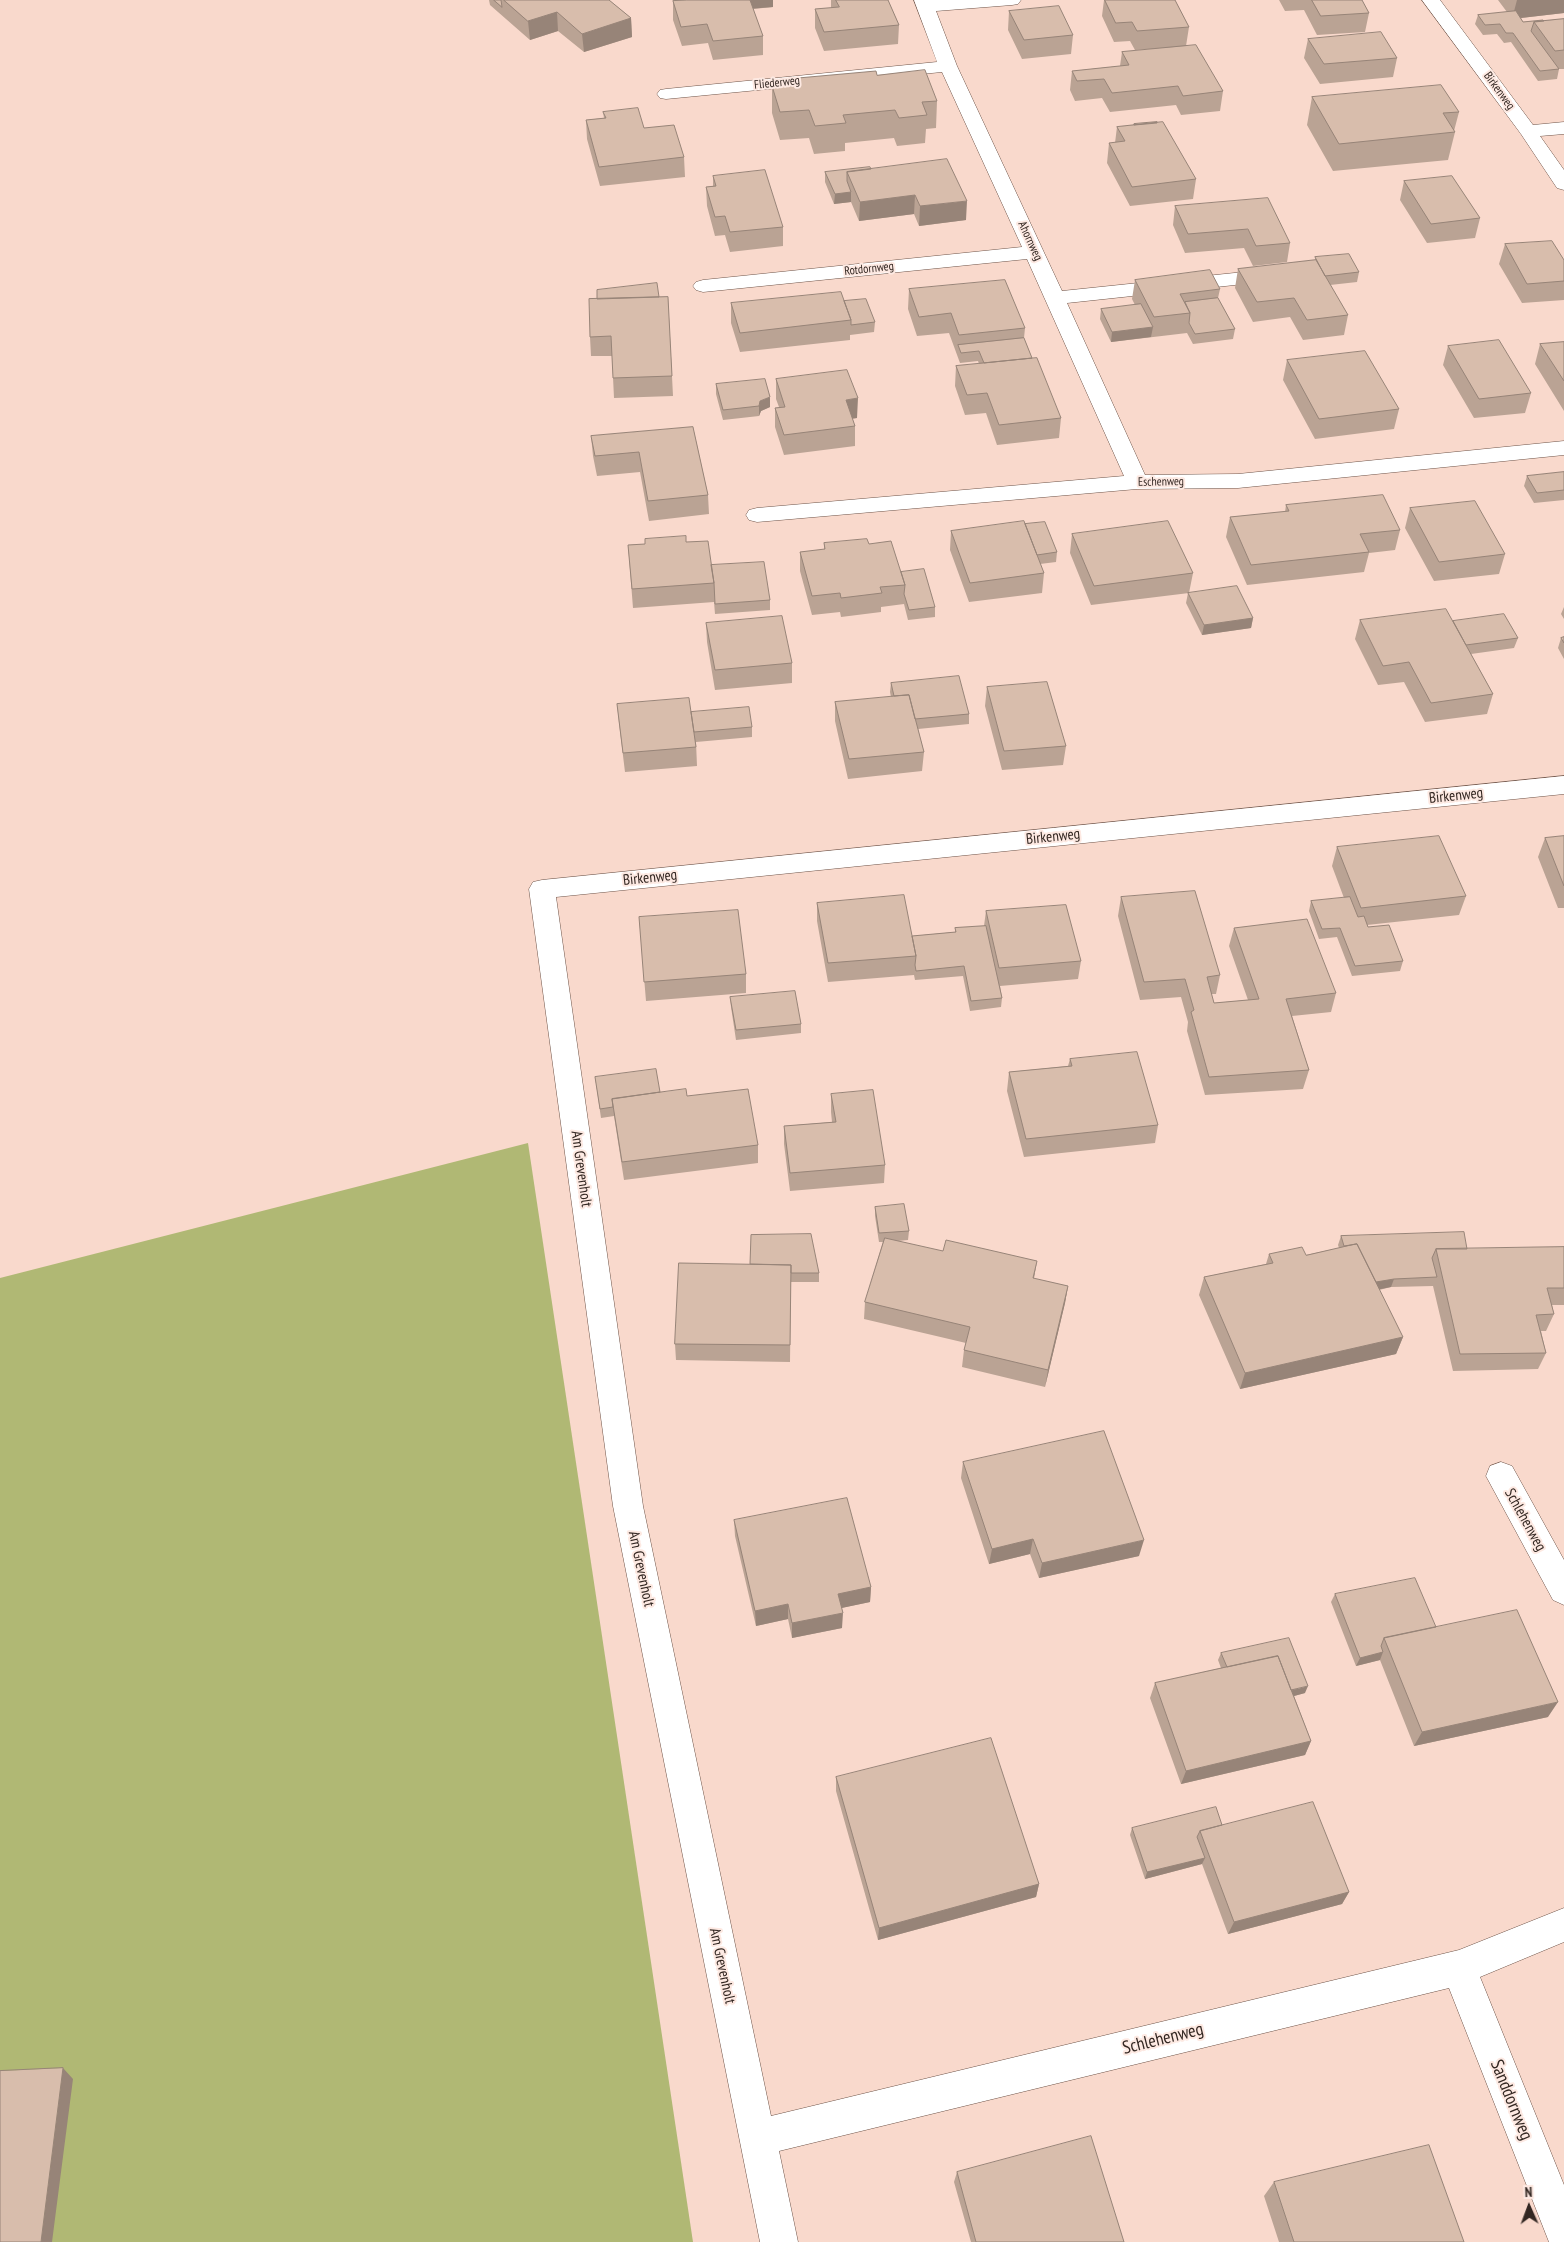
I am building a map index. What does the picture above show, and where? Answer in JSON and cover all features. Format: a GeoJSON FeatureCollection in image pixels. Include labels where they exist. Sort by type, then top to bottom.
{"type":"FeatureCollection","features":[{"type":"Feature","properties":{"kind":"street"},"geometry":{"type":"LineString","coordinates":[[925,4],[1012,0]]}},
{"type":"Feature","properties":{"kind":"street","name":"Birkenweg"},"geometry":{"type":"LineString","coordinates":[[1431,0],[1564,184]]}},
{"type":"Feature","properties":{"kind":"street","name":"Ahornweg"},"geometry":{"type":"LineString","coordinates":[[925,4],[948,66],[1137,482]]}},
{"type":"Feature","properties":{"kind":"street","name":"Fliederweg"},"geometry":{"type":"LineString","coordinates":[[666,94],[948,66]]}},
{"type":"Feature","properties":{"kind":"street"},"geometry":{"type":"LineString","coordinates":[[1528,132],[1564,128]]}},
{"type":"Feature","properties":{"kind":"street","name":"Rotdornweg"},"geometry":{"type":"LineString","coordinates":[[703,286],[1034,252]]}},
{"type":"Feature","properties":{"kind":"street"},"geometry":{"type":"LineString","coordinates":[[1055,298],[1244,278]]}},
{"type":"Feature","properties":{"kind":"street","name":"Eschenweg"},"geometry":{"type":"LineString","coordinates":[[757,515],[1137,482],[1238,481],[1564,448]]}},
{"type":"Feature","properties":{"kind":"street","name":"Birkenweg"},"geometry":{"type":"LineString","coordinates":[[542,889],[1564,785]]}},
{"type":"Feature","properties":{"kind":"street","name":"Am Grevenholt"},"geometry":{"type":"LineString","coordinates":[[542,889],[628,1506],[779,2242]]}},
{"type":"Feature","properties":{"kind":"street","name":"Schlehenweg"},"geometry":{"type":"LineString","coordinates":[[1501,1476],[1564,1590]]}},
{"type":"Feature","properties":{"kind":"street","name":"Schlehenweg"},"geometry":{"type":"LineString","coordinates":[[757,2138],[1459,1968],[1564,1925]]}},
{"type":"Feature","properties":{"kind":"street","name":"Sanddornweg"},"geometry":{"type":"LineString","coordinates":[[1459,1968],[1564,2232]]}},
{"type":"Feature","properties":{"kind":"green space"},"geometry":{"type":"Polygon","coordinates":[[[528,1143],[693,2242],[0,2242],[0,1278],[528,1143]]]}},
{"type":"Feature","properties":{"kind":"building"},"geometry":{"type":"Polygon","coordinates":[[[494,0],[501,0],[502,7],[494,0]]]}},
{"type":"Feature","properties":{"kind":"building"},"geometry":{"type":"Polygon","coordinates":[[[504,0],[609,0],[631,18],[582,34],[557,12],[528,21],[504,0]]]}},
{"type":"Feature","properties":{"kind":"building"},"geometry":{"type":"Polygon","coordinates":[[[750,0],[763,36],[713,41],[707,24],[681,27],[673,1],[750,0]]]}},
{"type":"Feature","properties":{"kind":"building"},"geometry":{"type":"Polygon","coordinates":[[[836,0],[888,0],[899,25],[824,32],[815,9],[839,7],[836,0]]]}},
{"type":"Feature","properties":{"kind":"building"},"geometry":{"type":"Polygon","coordinates":[[[1105,0],[1175,0],[1189,27],[1137,31],[1132,22],[1116,23],[1105,0]]]}},
{"type":"Feature","properties":{"kind":"building"},"geometry":{"type":"Polygon","coordinates":[[[1312,0],[1362,0],[1369,13],[1321,16],[1312,0]]]}},
{"type":"Feature","properties":{"kind":"building"},"geometry":{"type":"Polygon","coordinates":[[[1059,6],[1073,35],[1024,40],[1009,11],[1059,6]]]}},
{"type":"Feature","properties":{"kind":"building"},"geometry":{"type":"Polygon","coordinates":[[[1516,11],[1523,22],[1544,21],[1534,22],[1531,31],[1559,69],[1540,71],[1513,33],[1506,33],[1500,24],[1485,25],[1478,15],[1516,11]]]}},
{"type":"Feature","properties":{"kind":"building"},"geometry":{"type":"Polygon","coordinates":[[[1564,19],[1564,50],[1555,51],[1534,22],[1564,19]]]}},
{"type":"Feature","properties":{"kind":"building"},"geometry":{"type":"Polygon","coordinates":[[[1381,32],[1397,58],[1324,64],[1308,39],[1381,32]]]}},
{"type":"Feature","properties":{"kind":"building"},"geometry":{"type":"Polygon","coordinates":[[[1196,45],[1223,91],[1183,96],[1178,86],[1112,93],[1104,79],[1077,81],[1072,71],[1129,65],[1122,52],[1196,45]]]}},
{"type":"Feature","properties":{"kind":"building"},"geometry":{"type":"Polygon","coordinates":[[[925,70],[937,101],[922,102],[927,115],[899,118],[895,110],[843,115],[846,123],[815,126],[809,110],[780,112],[772,86],[800,83],[798,78],[876,71],[877,75],[925,70]]]}},
{"type":"Feature","properties":{"kind":"building"},"geometry":{"type":"Polygon","coordinates":[[[1441,85],[1459,112],[1443,113],[1455,132],[1339,144],[1312,97],[1441,85]]]}},
{"type":"Feature","properties":{"kind":"building"},"geometry":{"type":"Polygon","coordinates":[[[638,108],[644,128],[674,125],[684,157],[599,167],[586,120],[606,118],[603,112],[638,108]]]}},
{"type":"Feature","properties":{"kind":"building"},"geometry":{"type":"Polygon","coordinates":[[[1163,122],[1196,179],[1132,187],[1109,143],[1125,141],[1117,127],[1163,122]]]}},
{"type":"Feature","properties":{"kind":"building"},"geometry":{"type":"Polygon","coordinates":[[[1157,123],[1134,125],[1134,124],[1157,123]]]}},
{"type":"Feature","properties":{"kind":"building"},"geometry":{"type":"Polygon","coordinates":[[[947,159],[967,201],[920,206],[915,195],[860,202],[847,172],[947,159]]]}},
{"type":"Feature","properties":{"kind":"building"},"geometry":{"type":"Polygon","coordinates":[[[870,167],[871,169],[847,172],[847,181],[851,192],[835,194],[825,172],[870,167]]]}},
{"type":"Feature","properties":{"kind":"building"},"geometry":{"type":"Polygon","coordinates":[[[765,170],[783,227],[730,232],[725,216],[715,217],[706,187],[716,186],[713,176],[765,170]]]}},
{"type":"Feature","properties":{"kind":"building"},"geometry":{"type":"Polygon","coordinates":[[[1452,176],[1480,218],[1431,224],[1404,181],[1452,176]]]}},
{"type":"Feature","properties":{"kind":"building"},"geometry":{"type":"Polygon","coordinates":[[[1268,198],[1290,243],[1256,246],[1248,229],[1188,234],[1175,206],[1268,198]]]}},
{"type":"Feature","properties":{"kind":"building"},"geometry":{"type":"Polygon","coordinates":[[[1552,241],[1564,260],[1564,281],[1527,284],[1505,244],[1552,241]]]}},
{"type":"Feature","properties":{"kind":"building"},"geometry":{"type":"Polygon","coordinates":[[[1349,254],[1359,272],[1325,276],[1315,257],[1349,254]]]}},
{"type":"Feature","properties":{"kind":"building"},"geometry":{"type":"Polygon","coordinates":[[[1316,260],[1348,315],[1307,320],[1294,298],[1257,302],[1238,269],[1316,260]]]}},
{"type":"Feature","properties":{"kind":"building"},"geometry":{"type":"Polygon","coordinates":[[[1210,270],[1220,289],[1180,294],[1190,313],[1154,317],[1135,280],[1210,270]]]}},
{"type":"Feature","properties":{"kind":"building"},"geometry":{"type":"Polygon","coordinates":[[[1005,280],[1025,328],[959,335],[951,313],[919,317],[909,289],[1005,280]]]}},
{"type":"Feature","properties":{"kind":"building"},"geometry":{"type":"Polygon","coordinates":[[[657,283],[659,297],[597,299],[597,290],[657,283]]]}},
{"type":"Feature","properties":{"kind":"building"},"geometry":{"type":"Polygon","coordinates":[[[841,292],[851,320],[740,333],[731,303],[841,292]]]}},
{"type":"Feature","properties":{"kind":"building"},"geometry":{"type":"Polygon","coordinates":[[[668,297],[672,376],[613,378],[611,336],[590,337],[589,299],[668,297]]]}},
{"type":"Feature","properties":{"kind":"building"},"geometry":{"type":"Polygon","coordinates":[[[1218,298],[1235,329],[1195,334],[1189,323],[1190,313],[1185,302],[1218,298]]]}},
{"type":"Feature","properties":{"kind":"building"},"geometry":{"type":"Polygon","coordinates":[[[866,299],[875,322],[851,325],[844,301],[866,299]]]}},
{"type":"Feature","properties":{"kind":"building"},"geometry":{"type":"Polygon","coordinates":[[[1141,304],[1153,327],[1112,332],[1101,309],[1141,304]]]}},
{"type":"Feature","properties":{"kind":"building"},"geometry":{"type":"Polygon","coordinates":[[[1024,338],[1032,358],[984,363],[979,351],[961,353],[958,345],[1024,338]]]}},
{"type":"Feature","properties":{"kind":"building"},"geometry":{"type":"Polygon","coordinates":[[[1499,340],[1531,393],[1479,399],[1448,346],[1499,340]]]}},
{"type":"Feature","properties":{"kind":"building"},"geometry":{"type":"Polygon","coordinates":[[[1564,342],[1564,381],[1540,344],[1564,342]]]}},
{"type":"Feature","properties":{"kind":"building"},"geometry":{"type":"Polygon","coordinates":[[[1365,351],[1399,409],[1319,419],[1287,360],[1365,351]]]}},
{"type":"Feature","properties":{"kind":"building"},"geometry":{"type":"Polygon","coordinates":[[[1037,358],[1061,418],[999,425],[987,393],[967,395],[956,366],[1037,358]]]}},
{"type":"Feature","properties":{"kind":"building"},"geometry":{"type":"Polygon","coordinates":[[[847,370],[858,398],[846,400],[855,426],[784,435],[775,408],[785,407],[776,379],[847,370]]]}},
{"type":"Feature","properties":{"kind":"building"},"geometry":{"type":"Polygon","coordinates":[[[765,379],[770,397],[760,401],[759,406],[723,410],[716,384],[765,379]]]}},
{"type":"Feature","properties":{"kind":"building"},"geometry":{"type":"Polygon","coordinates":[[[693,427],[708,495],[648,501],[639,452],[595,456],[591,436],[693,427]]]}},
{"type":"Feature","properties":{"kind":"building"},"geometry":{"type":"Polygon","coordinates":[[[1564,472],[1564,490],[1537,493],[1527,476],[1564,472]]]}},
{"type":"Feature","properties":{"kind":"building"},"geometry":{"type":"Polygon","coordinates":[[[1383,495],[1400,530],[1360,534],[1369,552],[1251,565],[1230,517],[1289,511],[1286,505],[1383,495]]]}},
{"type":"Feature","properties":{"kind":"building"},"geometry":{"type":"Polygon","coordinates":[[[1475,501],[1505,554],[1439,562],[1410,508],[1475,501]]]}},
{"type":"Feature","properties":{"kind":"building"},"geometry":{"type":"Polygon","coordinates":[[[1024,521],[1044,573],[970,583],[951,531],[1024,521]]]}},
{"type":"Feature","properties":{"kind":"building"},"geometry":{"type":"Polygon","coordinates":[[[1168,521],[1193,573],[1094,586],[1072,534],[1168,521]]]}},
{"type":"Feature","properties":{"kind":"building"},"geometry":{"type":"Polygon","coordinates":[[[1045,522],[1057,552],[1037,555],[1025,524],[1045,522]]]}},
{"type":"Feature","properties":{"kind":"building"},"geometry":{"type":"Polygon","coordinates":[[[686,536],[686,542],[708,541],[714,583],[632,589],[628,545],[645,544],[645,539],[686,536]]]}},
{"type":"Feature","properties":{"kind":"building"},"geometry":{"type":"Polygon","coordinates":[[[867,539],[869,544],[891,541],[905,585],[880,587],[882,593],[841,598],[840,593],[812,596],[800,552],[825,549],[824,543],[867,539]]]}},
{"type":"Feature","properties":{"kind":"building"},"geometry":{"type":"Polygon","coordinates":[[[764,562],[770,600],[715,604],[711,565],[764,562]]]}},
{"type":"Feature","properties":{"kind":"building"},"geometry":{"type":"Polygon","coordinates":[[[924,569],[935,607],[909,610],[904,594],[905,585],[901,572],[924,569]]]}},
{"type":"Feature","properties":{"kind":"building"},"geometry":{"type":"Polygon","coordinates":[[[1237,586],[1253,618],[1204,625],[1188,593],[1237,586]]]}},
{"type":"Feature","properties":{"kind":"building"},"geometry":{"type":"Polygon","coordinates":[[[1446,609],[1493,694],[1431,703],[1409,662],[1383,666],[1360,620],[1446,609]]]}},
{"type":"Feature","properties":{"kind":"building"},"geometry":{"type":"Polygon","coordinates":[[[1504,614],[1518,638],[1466,645],[1453,621],[1504,614]]]}},
{"type":"Feature","properties":{"kind":"building"},"geometry":{"type":"Polygon","coordinates":[[[782,616],[792,663],[715,670],[706,623],[782,616]]]}},
{"type":"Feature","properties":{"kind":"building"},"geometry":{"type":"Polygon","coordinates":[[[959,676],[969,714],[915,719],[909,695],[894,696],[891,683],[959,676]]]}},
{"type":"Feature","properties":{"kind":"building"},"geometry":{"type":"Polygon","coordinates":[[[1047,682],[1066,746],[1004,751],[987,687],[1047,682]]]}},
{"type":"Feature","properties":{"kind":"building"},"geometry":{"type":"Polygon","coordinates":[[[909,695],[924,752],[849,759],[835,702],[909,695]]]}},
{"type":"Feature","properties":{"kind":"building"},"geometry":{"type":"Polygon","coordinates":[[[689,698],[696,747],[623,753],[617,704],[689,698]]]}},
{"type":"Feature","properties":{"kind":"building"},"geometry":{"type":"Polygon","coordinates":[[[749,707],[752,727],[694,732],[691,712],[749,707]]]}},
{"type":"Feature","properties":{"kind":"building"},"geometry":{"type":"Polygon","coordinates":[[[1439,836],[1466,896],[1361,908],[1337,847],[1439,836]]]}},
{"type":"Feature","properties":{"kind":"building"},"geometry":{"type":"Polygon","coordinates":[[[1564,836],[1564,886],[1545,838],[1564,836]]]}},
{"type":"Feature","properties":{"kind":"building"},"geometry":{"type":"Polygon","coordinates":[[[1195,891],[1220,975],[1207,977],[1214,1003],[1259,999],[1234,928],[1307,919],[1336,993],[1286,999],[1309,1070],[1209,1077],[1191,1012],[1194,1010],[1185,979],[1144,982],[1121,897],[1195,891]]]}},
{"type":"Feature","properties":{"kind":"building"},"geometry":{"type":"Polygon","coordinates":[[[904,895],[916,956],[828,963],[817,903],[904,895]]]}},
{"type":"Feature","properties":{"kind":"building"},"geometry":{"type":"Polygon","coordinates":[[[1350,897],[1358,917],[1364,916],[1368,927],[1389,925],[1403,961],[1355,966],[1340,928],[1322,929],[1311,901],[1350,897]]]}},
{"type":"Feature","properties":{"kind":"building"},"geometry":{"type":"Polygon","coordinates":[[[1066,905],[1081,961],[999,968],[986,911],[1066,905]]]}},
{"type":"Feature","properties":{"kind":"building"},"geometry":{"type":"Polygon","coordinates":[[[738,910],[746,974],[644,982],[639,917],[738,910]]]}},
{"type":"Feature","properties":{"kind":"building"},"geometry":{"type":"Polygon","coordinates":[[[986,926],[1002,998],[971,1001],[964,966],[916,971],[916,956],[912,936],[956,932],[955,928],[986,926]]]}},
{"type":"Feature","properties":{"kind":"building"},"geometry":{"type":"Polygon","coordinates":[[[795,991],[801,1024],[736,1030],[730,997],[795,991]]]}},
{"type":"Feature","properties":{"kind":"building"},"geometry":{"type":"Polygon","coordinates":[[[1137,1052],[1158,1125],[1026,1139],[1009,1072],[1072,1066],[1070,1059],[1137,1052]]]}},
{"type":"Feature","properties":{"kind":"building"},"geometry":{"type":"Polygon","coordinates":[[[656,1069],[660,1092],[612,1099],[613,1107],[600,1109],[595,1077],[656,1069]]]}},
{"type":"Feature","properties":{"kind":"building"},"geometry":{"type":"Polygon","coordinates":[[[686,1089],[687,1096],[748,1089],[758,1145],[622,1162],[612,1099],[686,1089]]]}},
{"type":"Feature","properties":{"kind":"building"},"geometry":{"type":"Polygon","coordinates":[[[873,1090],[885,1165],[790,1173],[784,1126],[836,1122],[831,1094],[873,1090]]]}},
{"type":"Feature","properties":{"kind":"building"},"geometry":{"type":"Polygon","coordinates":[[[904,1204],[909,1231],[879,1233],[875,1207],[904,1204]]]}},
{"type":"Feature","properties":{"kind":"building"},"geometry":{"type":"Polygon","coordinates":[[[1464,1232],[1467,1249],[1436,1249],[1432,1258],[1437,1277],[1394,1279],[1376,1282],[1357,1244],[1344,1246],[1341,1236],[1464,1232]]]}},
{"type":"Feature","properties":{"kind":"building"},"geometry":{"type":"Polygon","coordinates":[[[811,1234],[819,1273],[791,1273],[791,1265],[750,1264],[751,1235],[811,1234]]]}},
{"type":"Feature","properties":{"kind":"building"},"geometry":{"type":"Polygon","coordinates":[[[885,1238],[943,1251],[946,1240],[1037,1261],[1033,1278],[1068,1286],[1048,1370],[964,1350],[970,1327],[865,1302],[885,1238]]]}},
{"type":"Feature","properties":{"kind":"building"},"geometry":{"type":"Polygon","coordinates":[[[1357,1244],[1403,1337],[1245,1373],[1204,1277],[1273,1263],[1269,1254],[1302,1247],[1306,1255],[1357,1244]]]}},
{"type":"Feature","properties":{"kind":"building"},"geometry":{"type":"Polygon","coordinates":[[[1564,1247],[1564,1288],[1547,1288],[1554,1314],[1536,1315],[1546,1353],[1460,1354],[1436,1249],[1564,1247]]]}},
{"type":"Feature","properties":{"kind":"building"},"geometry":{"type":"Polygon","coordinates":[[[679,1263],[791,1265],[790,1345],[675,1344],[679,1263]]]}},
{"type":"Feature","properties":{"kind":"building"},"geometry":{"type":"Polygon","coordinates":[[[1104,1431],[1144,1540],[1042,1563],[1033,1539],[992,1549],[963,1462],[1104,1431]]]}},
{"type":"Feature","properties":{"kind":"building"},"geometry":{"type":"Polygon","coordinates":[[[847,1498],[871,1587],[838,1594],[843,1613],[792,1623],[788,1604],[755,1611],[734,1520],[847,1498]]]}},
{"type":"Feature","properties":{"kind":"building"},"geometry":{"type":"Polygon","coordinates":[[[1415,1578],[1436,1627],[1384,1638],[1381,1646],[1383,1652],[1360,1658],[1335,1594],[1415,1578]]]}},
{"type":"Feature","properties":{"kind":"building"},"geometry":{"type":"Polygon","coordinates":[[[1517,1610],[1558,1702],[1422,1732],[1384,1638],[1517,1610]]]}},
{"type":"Feature","properties":{"kind":"building"},"geometry":{"type":"Polygon","coordinates":[[[1289,1638],[1308,1686],[1291,1690],[1278,1656],[1227,1667],[1221,1653],[1289,1638]]]}},
{"type":"Feature","properties":{"kind":"building"},"geometry":{"type":"Polygon","coordinates":[[[1278,1656],[1311,1741],[1186,1771],[1155,1683],[1278,1656]]]}},
{"type":"Feature","properties":{"kind":"building"},"geometry":{"type":"Polygon","coordinates":[[[991,1738],[1039,1884],[879,1928],[836,1777],[991,1738]]]}},
{"type":"Feature","properties":{"kind":"building"},"geometry":{"type":"Polygon","coordinates":[[[1313,1802],[1349,1892],[1234,1922],[1200,1831],[1313,1802]]]}},
{"type":"Feature","properties":{"kind":"building"},"geometry":{"type":"Polygon","coordinates":[[[1216,1807],[1222,1825],[1200,1831],[1197,1837],[1205,1858],[1147,1872],[1132,1828],[1216,1807]]]}},
{"type":"Feature","properties":{"kind":"building"},"geometry":{"type":"Polygon","coordinates":[[[63,2068],[41,2242],[0,2242],[0,2071],[63,2068]]]}},
{"type":"Feature","properties":{"kind":"building"},"geometry":{"type":"Polygon","coordinates":[[[1091,2136],[1124,2242],[976,2242],[957,2172],[1091,2136]]]}},
{"type":"Feature","properties":{"kind":"building"},"geometry":{"type":"Polygon","coordinates":[[[1429,2145],[1464,2242],[1294,2242],[1274,2182],[1429,2145]]]}}]}
